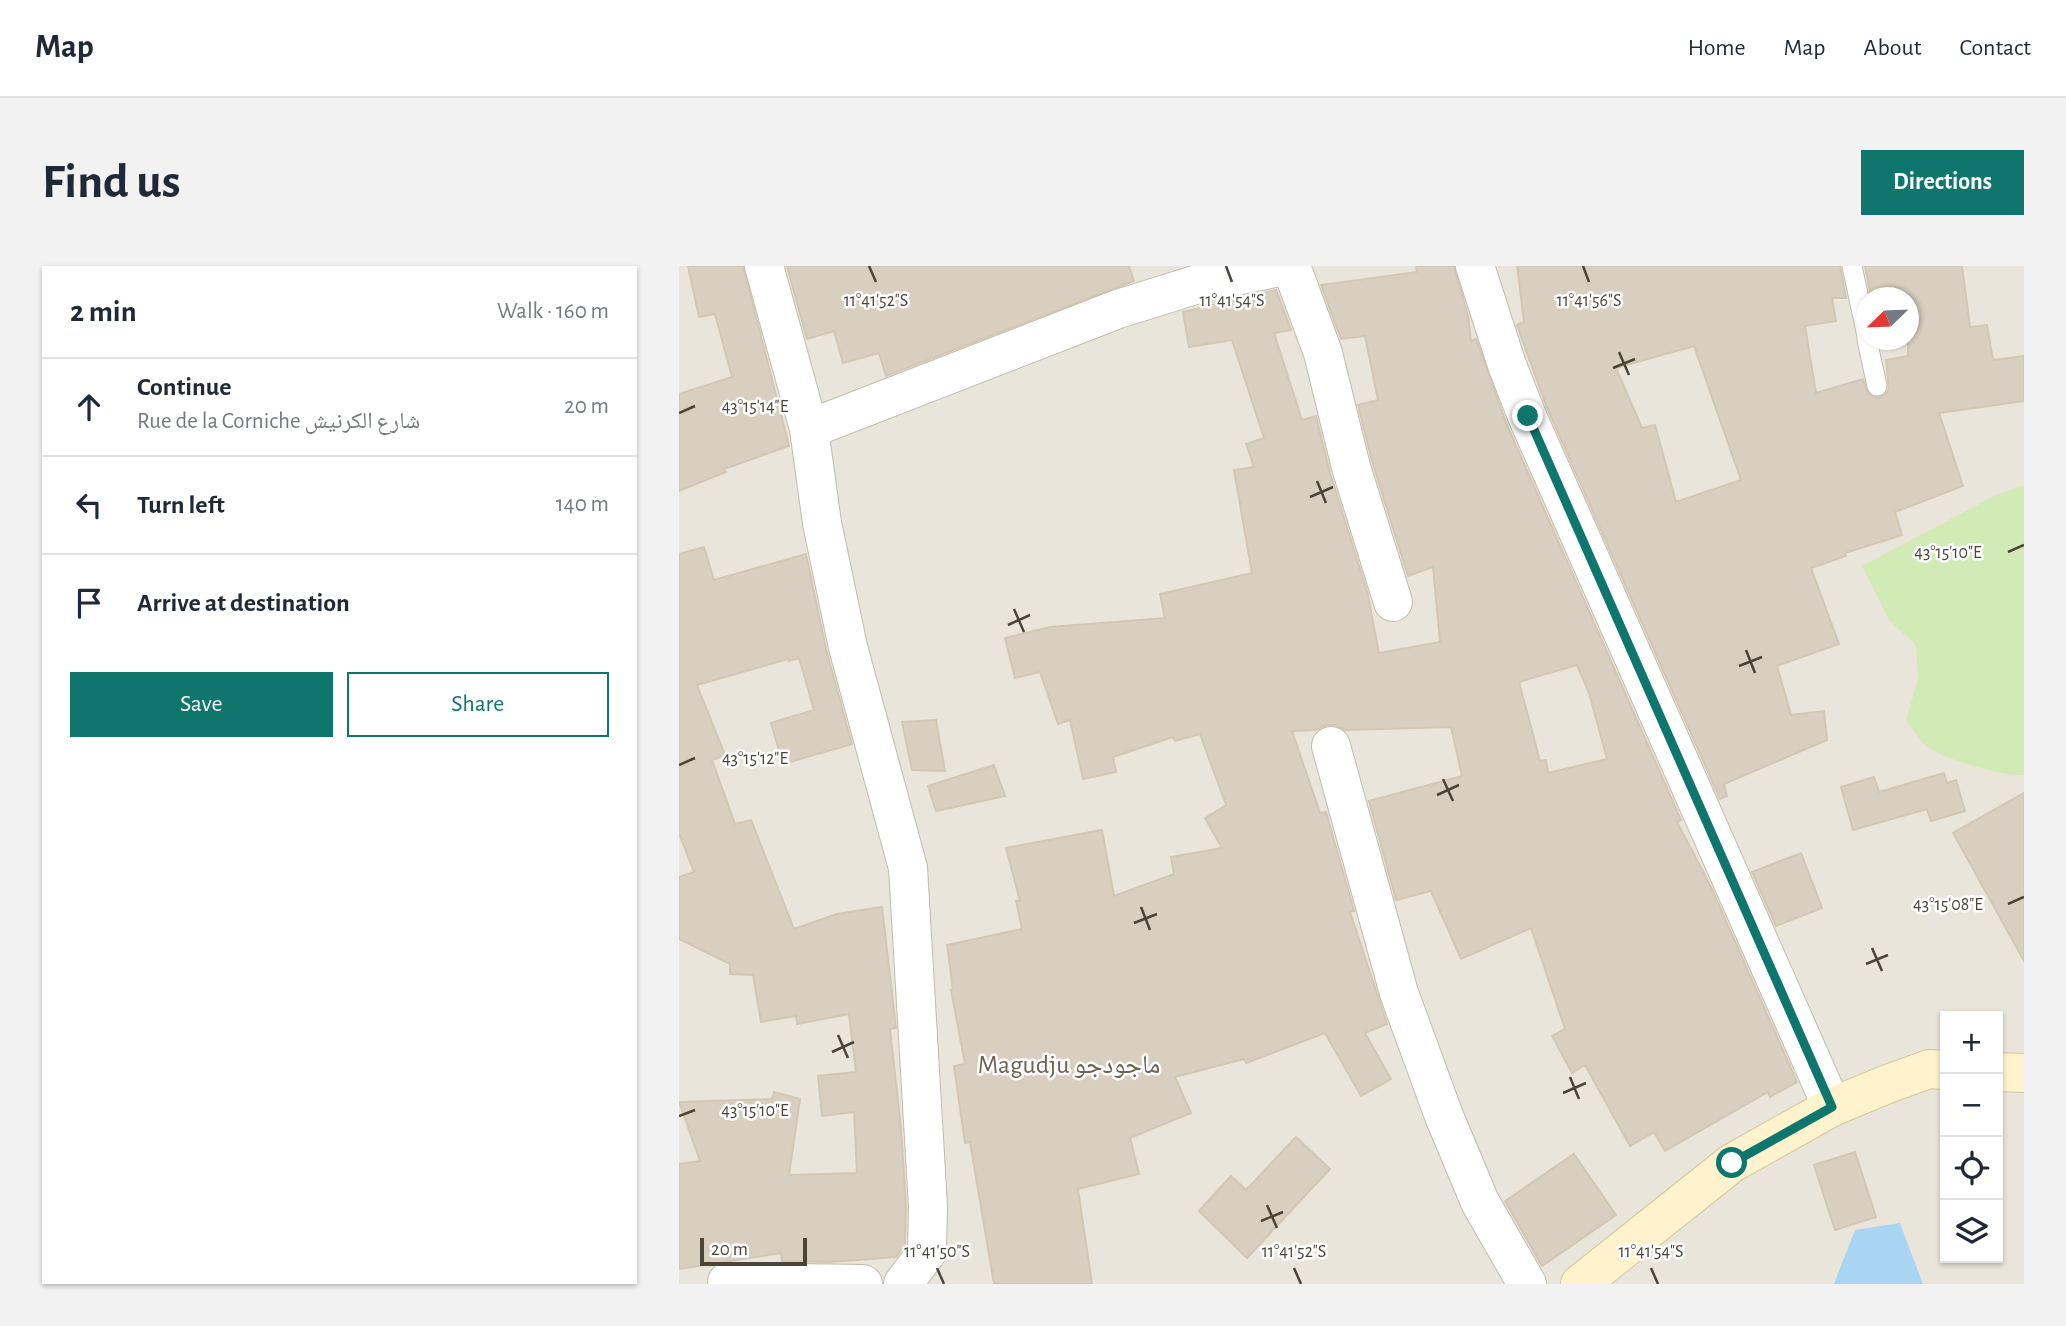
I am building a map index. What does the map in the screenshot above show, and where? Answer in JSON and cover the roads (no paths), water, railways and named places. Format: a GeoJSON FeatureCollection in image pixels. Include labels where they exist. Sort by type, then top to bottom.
{"type":"FeatureCollection","features":[{"type":"Feature","properties":{"kind":"main road"},"geometry":{"type":"LineString","coordinates":[[1580,1284],[1732,1163],[1832,1107],[1929,1069],[1940,1070]]}},
{"type":"Feature","properties":{"kind":"main road"},"geometry":{"type":"LineString","coordinates":[[2003,1072],[2024,1073]]}},
{"type":"Feature","properties":{"kind":"street"},"geometry":{"type":"LineString","coordinates":[[764,266],[809,429],[822,523],[848,647],[908,868],[928,1206],[927,1252],[903,1284]]}},
{"type":"Feature","properties":{"kind":"street"},"geometry":{"type":"LineString","coordinates":[[809,429],[1118,309],[1198,284],[1284,266]]}},
{"type":"Feature","properties":{"kind":"street"},"geometry":{"type":"LineString","coordinates":[[1291,266],[1323,353],[1351,467],[1393,603]]}},
{"type":"Feature","properties":{"kind":"street"},"geometry":{"type":"LineString","coordinates":[[1475,266],[1507,365],[1528,416],[1832,1107]]}},
{"type":"Feature","properties":{"kind":"street"},"geometry":{"type":"LineString","coordinates":[[1331,746],[1403,1006],[1480,1202],[1527,1284]]}},
{"type":"Feature","properties":{"kind":"street"},"geometry":{"type":"LineString","coordinates":[[727,1282],[863,1284]]}},
{"type":"Feature","properties":{"kind":"lane"},"geometry":{"type":"LineString","coordinates":[[1852,266],[1856,287]]}},
{"type":"Feature","properties":{"kind":"lane"},"geometry":{"type":"LineString","coordinates":[[1870,350],[1877,386]]}},
{"type":"Feature","properties":{"kind":"water"},"geometry":{"type":"Polygon","coordinates":[[[1900,1223],[1923,1284],[1834,1284],[1855,1230],[1900,1223]]]}},
{"type":"Feature","properties":{"kind":"district","name":"Magudju ماجودجو"},"geometry":{"type":"Point","coordinates":[1069,1065]}}]}
